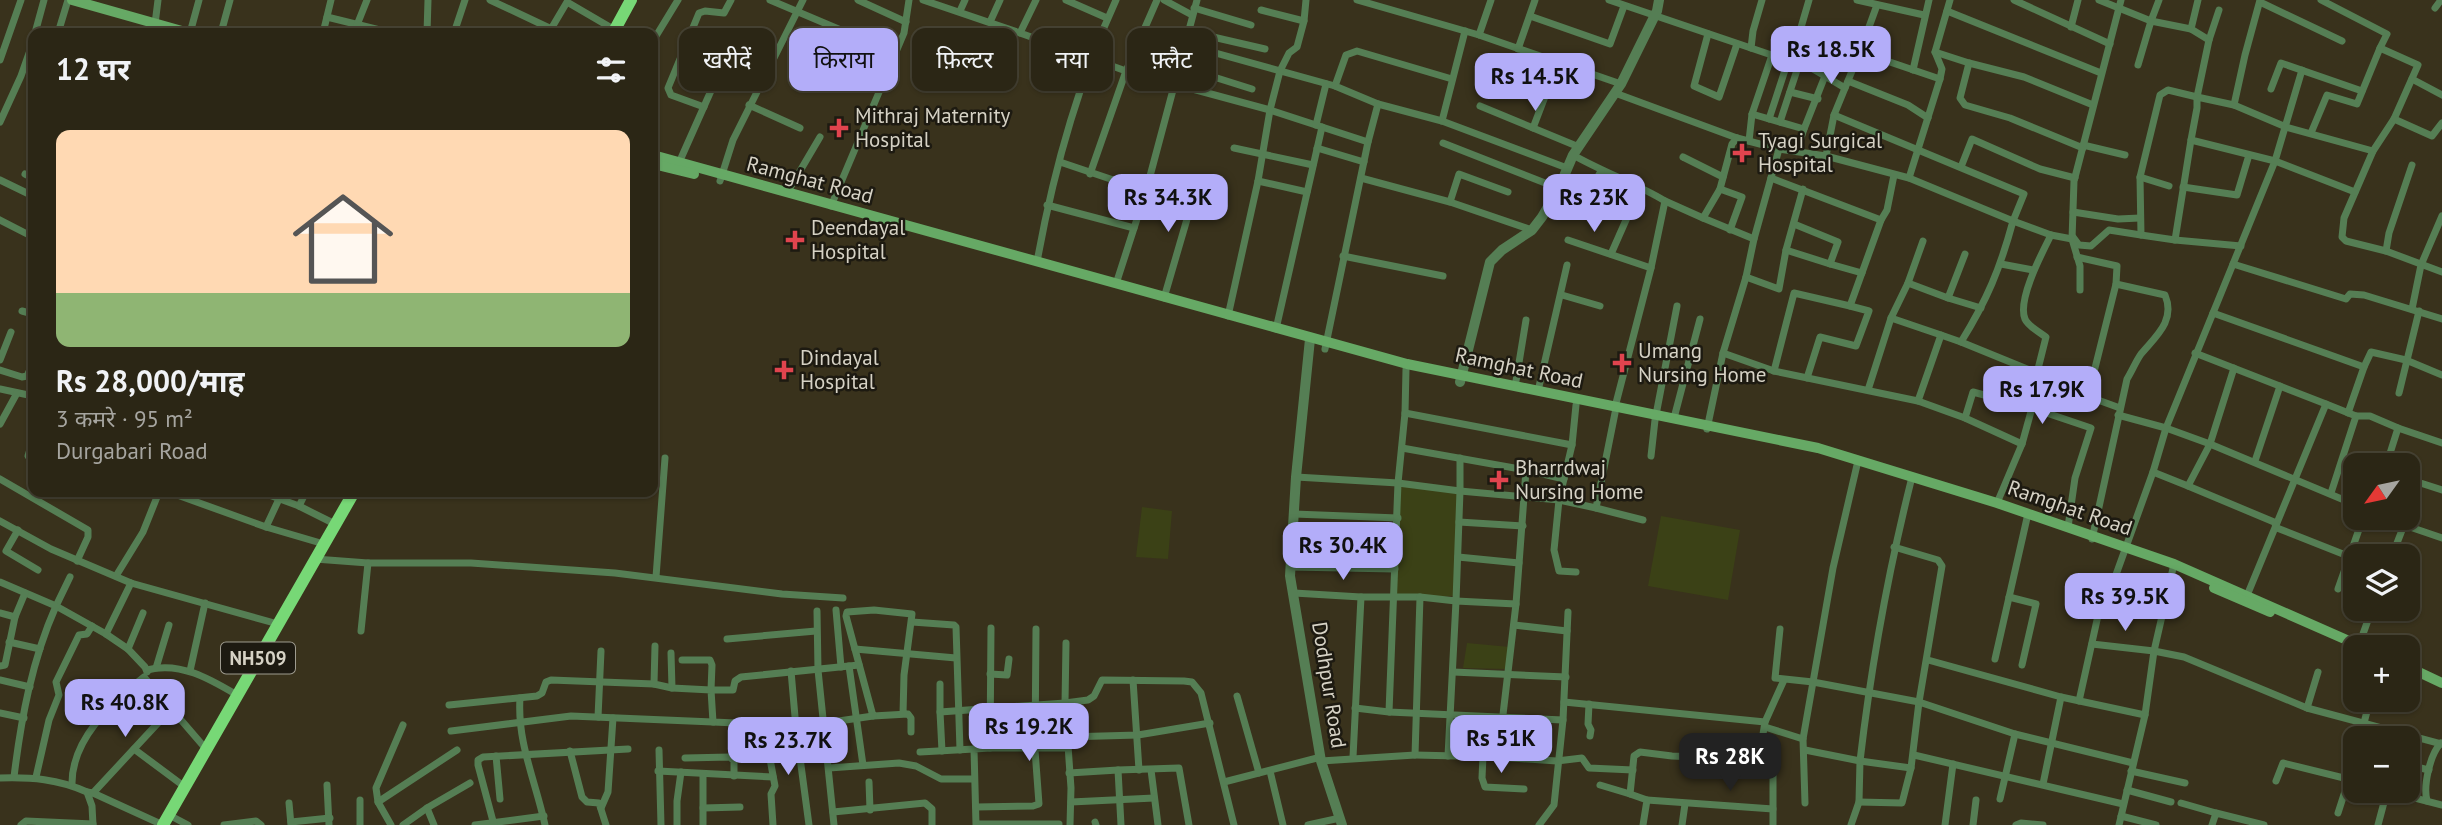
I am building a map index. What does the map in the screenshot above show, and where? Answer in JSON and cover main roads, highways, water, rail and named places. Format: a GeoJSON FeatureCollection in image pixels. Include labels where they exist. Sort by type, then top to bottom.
{"type":"FeatureCollection","features":[{"type":"Feature","properties":{"kind":"highway"},"geometry":{"type":"LineString","coordinates":[[616,28],[631,0]]}},
{"type":"Feature","properties":{"kind":"highway","name":"NH509"},"geometry":{"type":"LineString","coordinates":[[165,822],[351,497]]}},
{"type":"Feature","properties":{"kind":"main road"},"geometry":{"type":"LineString","coordinates":[[70,0],[171,28]]}},
{"type":"Feature","properties":{"kind":"main road","name":"Ramghat Road"},"geometry":{"type":"LineString","coordinates":[[658,157],[678,166],[1310,342],[1576,405],[1615,410]]}},
{"type":"Feature","properties":{"kind":"main road","name":"Ramghat Road"},"geometry":{"type":"LineString","coordinates":[[658,164],[678,166]]}},
{"type":"Feature","properties":{"kind":"main road","name":"Ramghat Road"},"geometry":{"type":"LineString","coordinates":[[721,178],[1037,262],[1276,329],[1310,342]]}},
{"type":"Feature","properties":{"kind":"main road","name":"Ramghat Road"},"geometry":{"type":"LineString","coordinates":[[1326,346],[1406,369],[1538,391],[1615,410],[1818,448],[1997,503],[2092,538]]}},
{"type":"Feature","properties":{"kind":"main road","name":"Ramghat Road"},"geometry":{"type":"LineString","coordinates":[[1656,418],[1674,418],[1816,453],[2092,538],[2174,567],[2343,640]]}},
{"type":"Feature","properties":{"kind":"main road"},"geometry":{"type":"LineString","coordinates":[[2420,673],[2442,683]]}},
{"type":"Feature","properties":{"kind":"main road"},"geometry":{"type":"LineString","coordinates":[[2420,679],[2442,689]]}},
{"type":"Feature","properties":{"kind":"place","name":"Mithraj Maternity Hospital"},"geometry":{"type":"Point","coordinates":[839,128]}},
{"type":"Feature","properties":{"kind":"place","name":"Tyagi Surgical Hospital"},"geometry":{"type":"Point","coordinates":[1742,153]}},
{"type":"Feature","properties":{"kind":"place","name":"Deendayal Hospital"},"geometry":{"type":"Point","coordinates":[795,240]}},
{"type":"Feature","properties":{"kind":"place","name":"Umang Nursing Home"},"geometry":{"type":"Point","coordinates":[1622,363]}},
{"type":"Feature","properties":{"kind":"place","name":"Dindayal Hospital"},"geometry":{"type":"Point","coordinates":[784,370]}},
{"type":"Feature","properties":{"kind":"place","name":"Bharrdwaj Nursing Home"},"geometry":{"type":"Point","coordinates":[1499,480]}}]}
